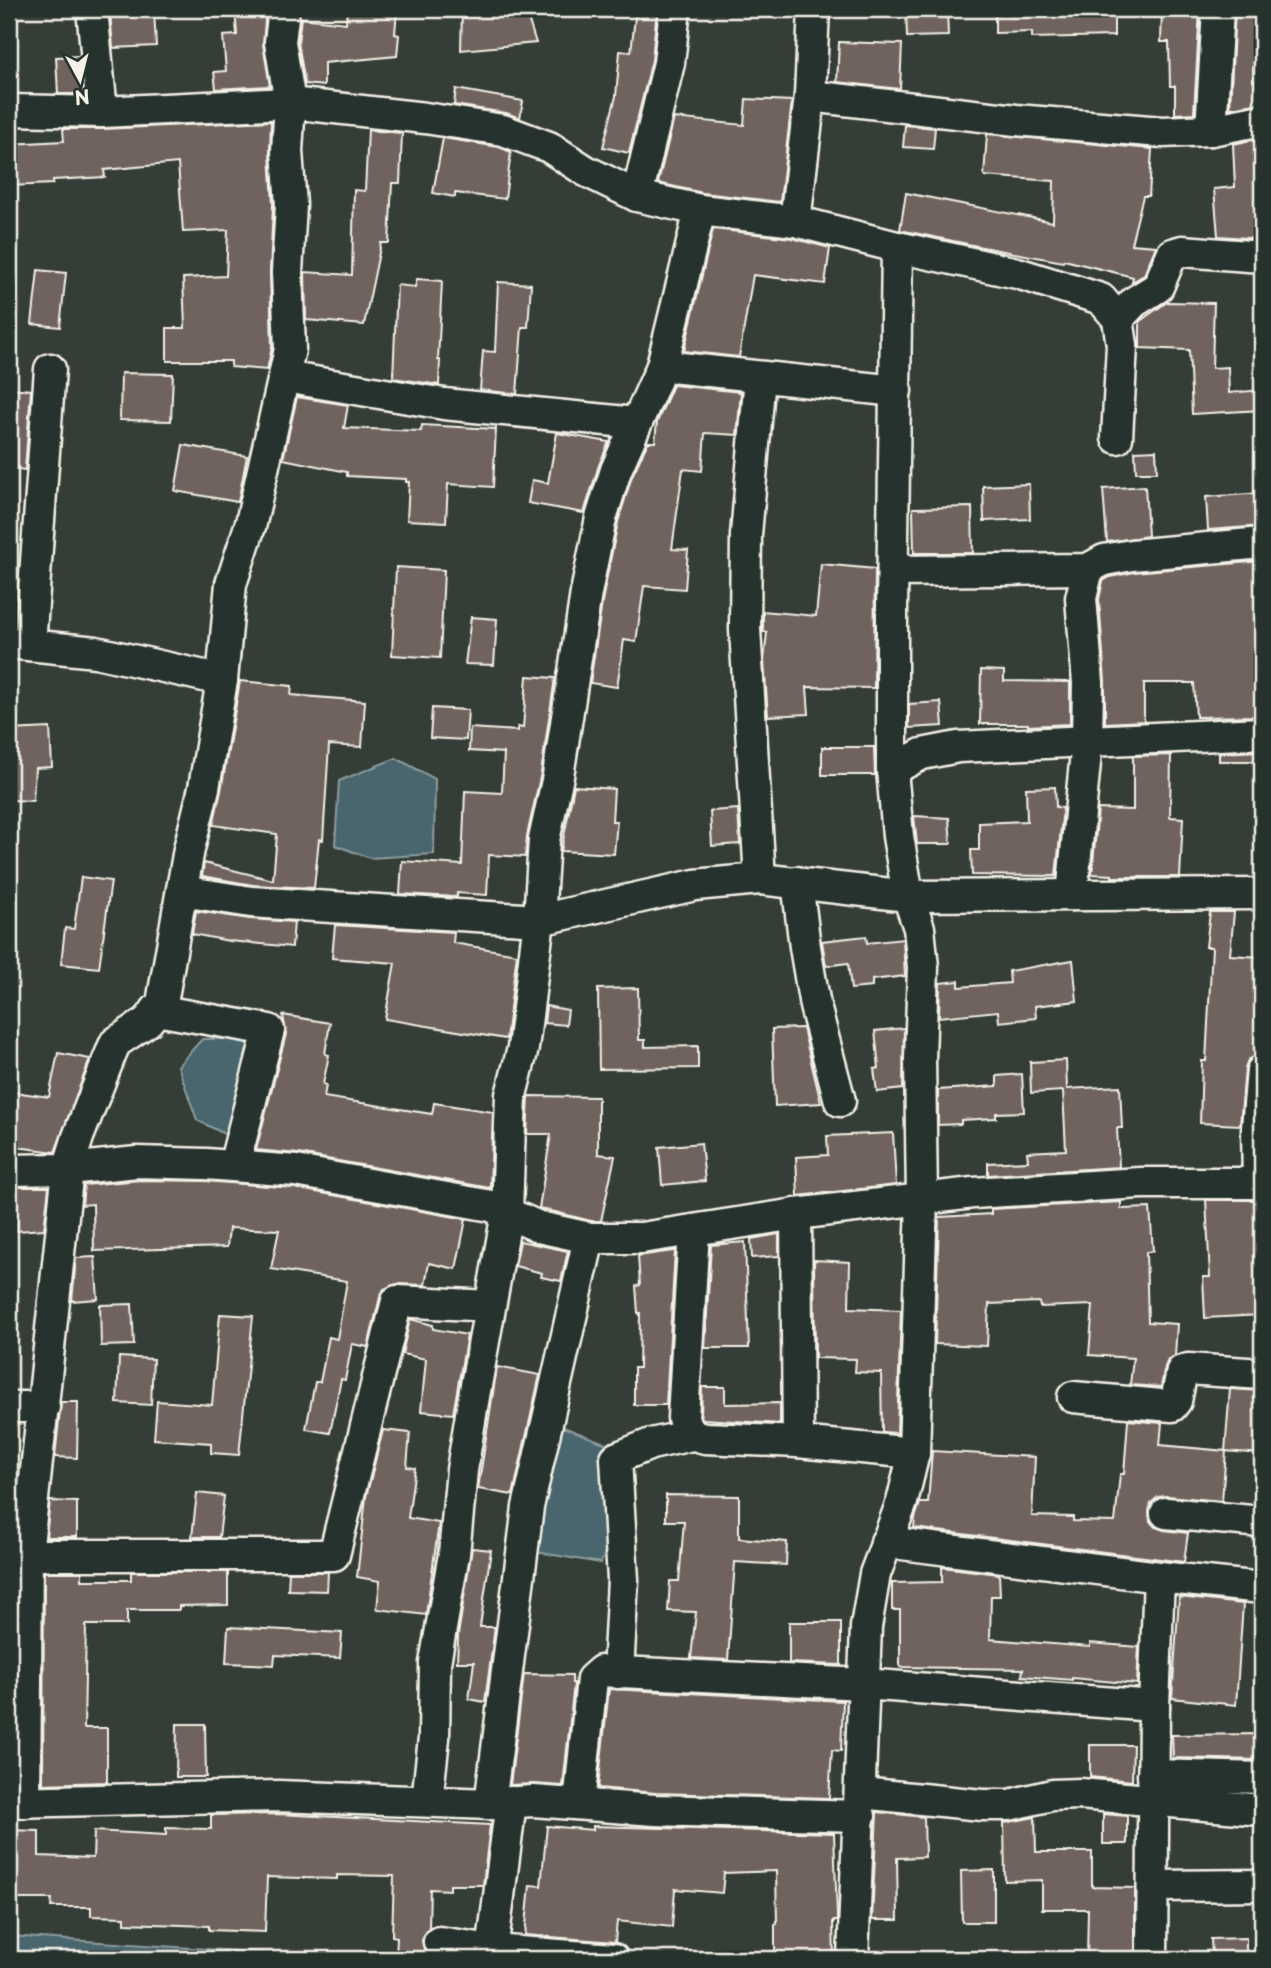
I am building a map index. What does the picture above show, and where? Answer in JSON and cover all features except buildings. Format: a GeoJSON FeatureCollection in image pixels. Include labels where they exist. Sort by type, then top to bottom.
{"type":"FeatureCollection","features":[{"type":"Feature","properties":{"kind":"street"},"geometry":{"type":"LineString","coordinates":[[92,9],[102,112]]}},
{"type":"Feature","properties":{"kind":"street"},"geometry":{"type":"LineString","coordinates":[[284,9],[280,42],[290,103],[286,151],[291,205],[287,272],[290,349],[251,523],[231,584],[222,680],[162,1003],[148,1021],[115,1043],[68,1170],[44,1407],[18,1555],[17,1802],[278,1796],[501,1803],[533,1801],[655,1810],[861,1804],[1009,1805],[1052,1795],[1262,1778]]}},
{"type":"Feature","properties":{"kind":"street"},"geometry":{"type":"LineString","coordinates":[[637,196],[669,63],[675,9]]}},
{"type":"Feature","properties":{"kind":"street"},"geometry":{"type":"LineString","coordinates":[[795,221],[810,96],[814,9]]}},
{"type":"Feature","properties":{"kind":"street"},"geometry":{"type":"LineString","coordinates":[[1210,130],[1217,9]]}},
{"type":"Feature","properties":{"kind":"street"},"geometry":{"type":"LineString","coordinates":[[810,96],[1102,128],[1162,132],[1210,130],[1262,121]]}},
{"type":"Feature","properties":{"kind":"street"},"geometry":{"type":"LineString","coordinates":[[9,110],[102,112],[290,103],[503,130],[549,147],[586,171],[637,196],[700,210],[795,221],[1017,273],[1101,299],[1118,319],[1122,345],[1117,438]]}},
{"type":"Feature","properties":{"kind":"street"},"geometry":{"type":"LineString","coordinates":[[427,1801],[434,1738],[435,1663],[454,1555],[462,1470],[507,1213],[511,1095],[523,1048],[539,920],[544,840],[558,776],[586,593],[605,506],[616,470],[662,366],[700,210]]}},
{"type":"Feature","properties":{"kind":"street"},"geometry":{"type":"LineString","coordinates":[[853,1959],[866,1627],[876,1574],[902,1502],[914,1453],[922,1199],[920,1059],[923,967],[919,928],[908,896],[898,836],[892,770],[897,247]]}},
{"type":"Feature","properties":{"kind":"street"},"geometry":{"type":"LineString","coordinates":[[1118,319],[1134,302],[1158,287],[1172,254],[1182,251],[1262,257]]}},
{"type":"Feature","properties":{"kind":"street"},"geometry":{"type":"LineString","coordinates":[[662,366],[896,391]]}},
{"type":"Feature","properties":{"kind":"street"},"geometry":{"type":"LineString","coordinates":[[50,369],[19,644],[96,652],[222,680]]}},
{"type":"Feature","properties":{"kind":"street"},"geometry":{"type":"LineString","coordinates":[[285,377],[444,404],[636,423]]}},
{"type":"Feature","properties":{"kind":"street"},"geometry":{"type":"LineString","coordinates":[[760,377],[746,535],[745,629],[760,879]]}},
{"type":"Feature","properties":{"kind":"street"},"geometry":{"type":"LineString","coordinates":[[893,571],[1088,569],[1104,560],[1132,555],[1262,543]]}},
{"type":"Feature","properties":{"kind":"street"},"geometry":{"type":"LineString","coordinates":[[1072,895],[1087,742],[1088,683],[1081,598],[1088,569]]}},
{"type":"Feature","properties":{"kind":"street"},"geometry":{"type":"LineString","coordinates":[[892,770],[922,754],[958,747],[1262,733]]}},
{"type":"Feature","properties":{"kind":"street"},"geometry":{"type":"LineString","coordinates":[[182,891],[251,902],[539,920],[695,886],[760,879],[908,896],[1262,894]]}},
{"type":"Feature","properties":{"kind":"street"},"geometry":{"type":"LineString","coordinates":[[797,882],[804,947],[815,1006],[840,1101]]}},
{"type":"Feature","properties":{"kind":"street"},"geometry":{"type":"LineString","coordinates":[[156,1010],[270,1030],[234,1166]]}},
{"type":"Feature","properties":{"kind":"street"},"geometry":{"type":"LineString","coordinates":[[9,1170],[68,1170],[137,1162],[296,1171],[491,1206],[539,1227],[589,1238],[640,1238],[796,1214],[974,1193],[1141,1183],[1260,1183],[1257,1128],[1262,1071]]}},
{"type":"Feature","properties":{"kind":"street"},"geometry":{"type":"LineString","coordinates":[[796,1214],[798,1442]]}},
{"type":"Feature","properties":{"kind":"street"},"geometry":{"type":"LineString","coordinates":[[692,1435],[686,1428],[684,1418],[694,1230]]}},
{"type":"Feature","properties":{"kind":"street"},"geometry":{"type":"LineString","coordinates":[[491,1954],[501,1803],[528,1507],[589,1238]]}},
{"type":"Feature","properties":{"kind":"street"},"geometry":{"type":"LineString","coordinates":[[18,1555],[334,1555],[397,1301],[489,1306]]}},
{"type":"Feature","properties":{"kind":"street"},"geometry":{"type":"LineString","coordinates":[[1073,1397],[1172,1406],[1176,1401],[1182,1371],[1188,1368],[1262,1374]]}},
{"type":"Feature","properties":{"kind":"street"},"geometry":{"type":"LineString","coordinates":[[9,1407],[44,1407]]}},
{"type":"Feature","properties":{"kind":"street"},"geometry":{"type":"LineString","coordinates":[[618,1673],[623,1580],[616,1458],[651,1444],[692,1435],[914,1453]]}},
{"type":"Feature","properties":{"kind":"street"},"geometry":{"type":"LineString","coordinates":[[1166,1513],[1262,1522]]}},
{"type":"Feature","properties":{"kind":"street"},"geometry":{"type":"LineString","coordinates":[[886,1542],[1262,1588]]}},
{"type":"Feature","properties":{"kind":"street"},"geometry":{"type":"LineString","coordinates":[[1152,1959],[1154,1706],[1159,1577]]}},
{"type":"Feature","properties":{"kind":"street"},"geometry":{"type":"LineString","coordinates":[[579,1804],[592,1679],[601,1671],[863,1684],[1154,1706]]}},
{"type":"Feature","properties":{"kind":"street"},"geometry":{"type":"LineString","coordinates":[[1153,1788],[1262,1810]]}},
{"type":"Feature","properties":{"kind":"street"},"geometry":{"type":"LineString","coordinates":[[1154,1886],[1262,1885]]}},
{"type":"Feature","properties":{"kind":"street"},"geometry":{"type":"LineString","coordinates":[[439,1941],[491,1954],[612,1959]]}},
{"type":"Feature","properties":{"kind":"water"},"geometry":{"type":"Polygon","coordinates":[[[396,758],[435,779],[434,854],[370,858],[335,845],[339,781],[396,758]]]}},
{"type":"Feature","properties":{"kind":"water"},"geometry":{"type":"Polygon","coordinates":[[[202,1039],[257,1039],[236,1140],[197,1120],[178,1066],[202,1039]]]}},
{"type":"Feature","properties":{"kind":"water"},"geometry":{"type":"Polygon","coordinates":[[[553,1423],[607,1444],[615,1523],[601,1563],[530,1551],[553,1423]]]}},
{"type":"Feature","properties":{"kind":"water"},"geometry":{"type":"Polygon","coordinates":[[[9,1936],[314,1956],[317,1959],[9,1959],[9,1936]]]}}]}
